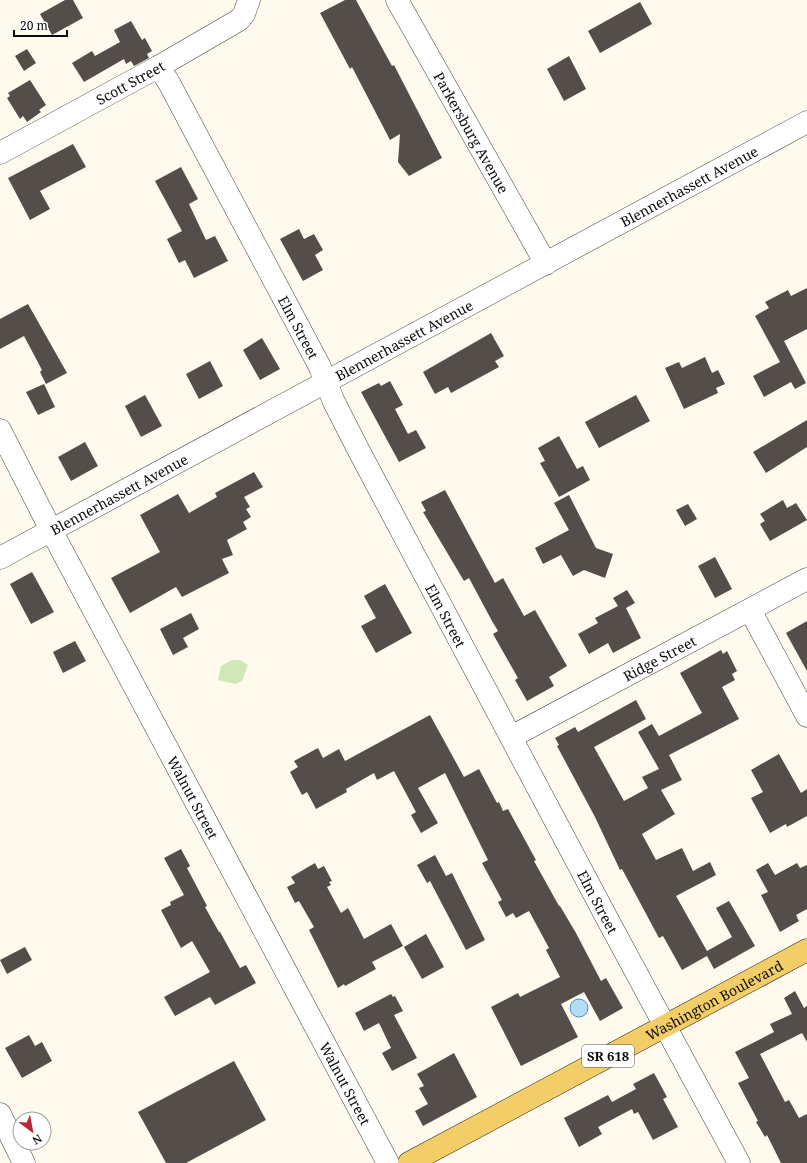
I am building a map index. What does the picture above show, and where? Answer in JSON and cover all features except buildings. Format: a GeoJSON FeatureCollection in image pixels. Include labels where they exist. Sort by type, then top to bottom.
{"type":"FeatureCollection","features":[{"type":"Feature","properties":{"kind":"main road","name":"Washington Boulevard"},"geometry":{"type":"LineString","coordinates":[[409,1163],[807,950]]}},
{"type":"Feature","properties":{"kind":"street","name":"Scott Street"},"geometry":{"type":"LineString","coordinates":[[0,153],[158,67],[239,20],[244,14],[249,0]]}},
{"type":"Feature","properties":{"kind":"street","name":"Parkersburg Avenue"},"geometry":{"type":"LineString","coordinates":[[397,0],[546,264]]}},
{"type":"Feature","properties":{"kind":"street","name":"Elm Street"},"geometry":{"type":"LineString","coordinates":[[158,67],[168,81],[315,358],[334,402],[739,1163]]}},
{"type":"Feature","properties":{"kind":"street","name":"Blennerhassett Avenue"},"geometry":{"type":"LineString","coordinates":[[0,558],[807,122]]}},
{"type":"Feature","properties":{"kind":"street","name":"Walnut Street"},"geometry":{"type":"LineString","coordinates":[[0,430],[51,530],[388,1163]]}},
{"type":"Feature","properties":{"kind":"street","name":"Ridge Street"},"geometry":{"type":"LineString","coordinates":[[511,737],[807,579]]}},
{"type":"Feature","properties":{"kind":"street"},"geometry":{"type":"LineString","coordinates":[[750,610],[807,716]]}},
{"type":"Feature","properties":{"kind":"street"},"geometry":{"type":"LineString","coordinates":[[0,1114],[24,1163]]}},
{"type":"Feature","properties":{"kind":"green space"},"geometry":{"type":"Polygon","coordinates":[[[232,660],[240,660],[248,665],[242,681],[235,684],[218,680],[221,666],[232,660]]]}},
{"type":"Feature","properties":{"kind":"water"},"geometry":{"type":"Polygon","coordinates":[[[575,999],[583,999],[588,1004],[586,1015],[583,1017],[575,1017],[570,1012],[570,1004],[575,999]]]}}]}
